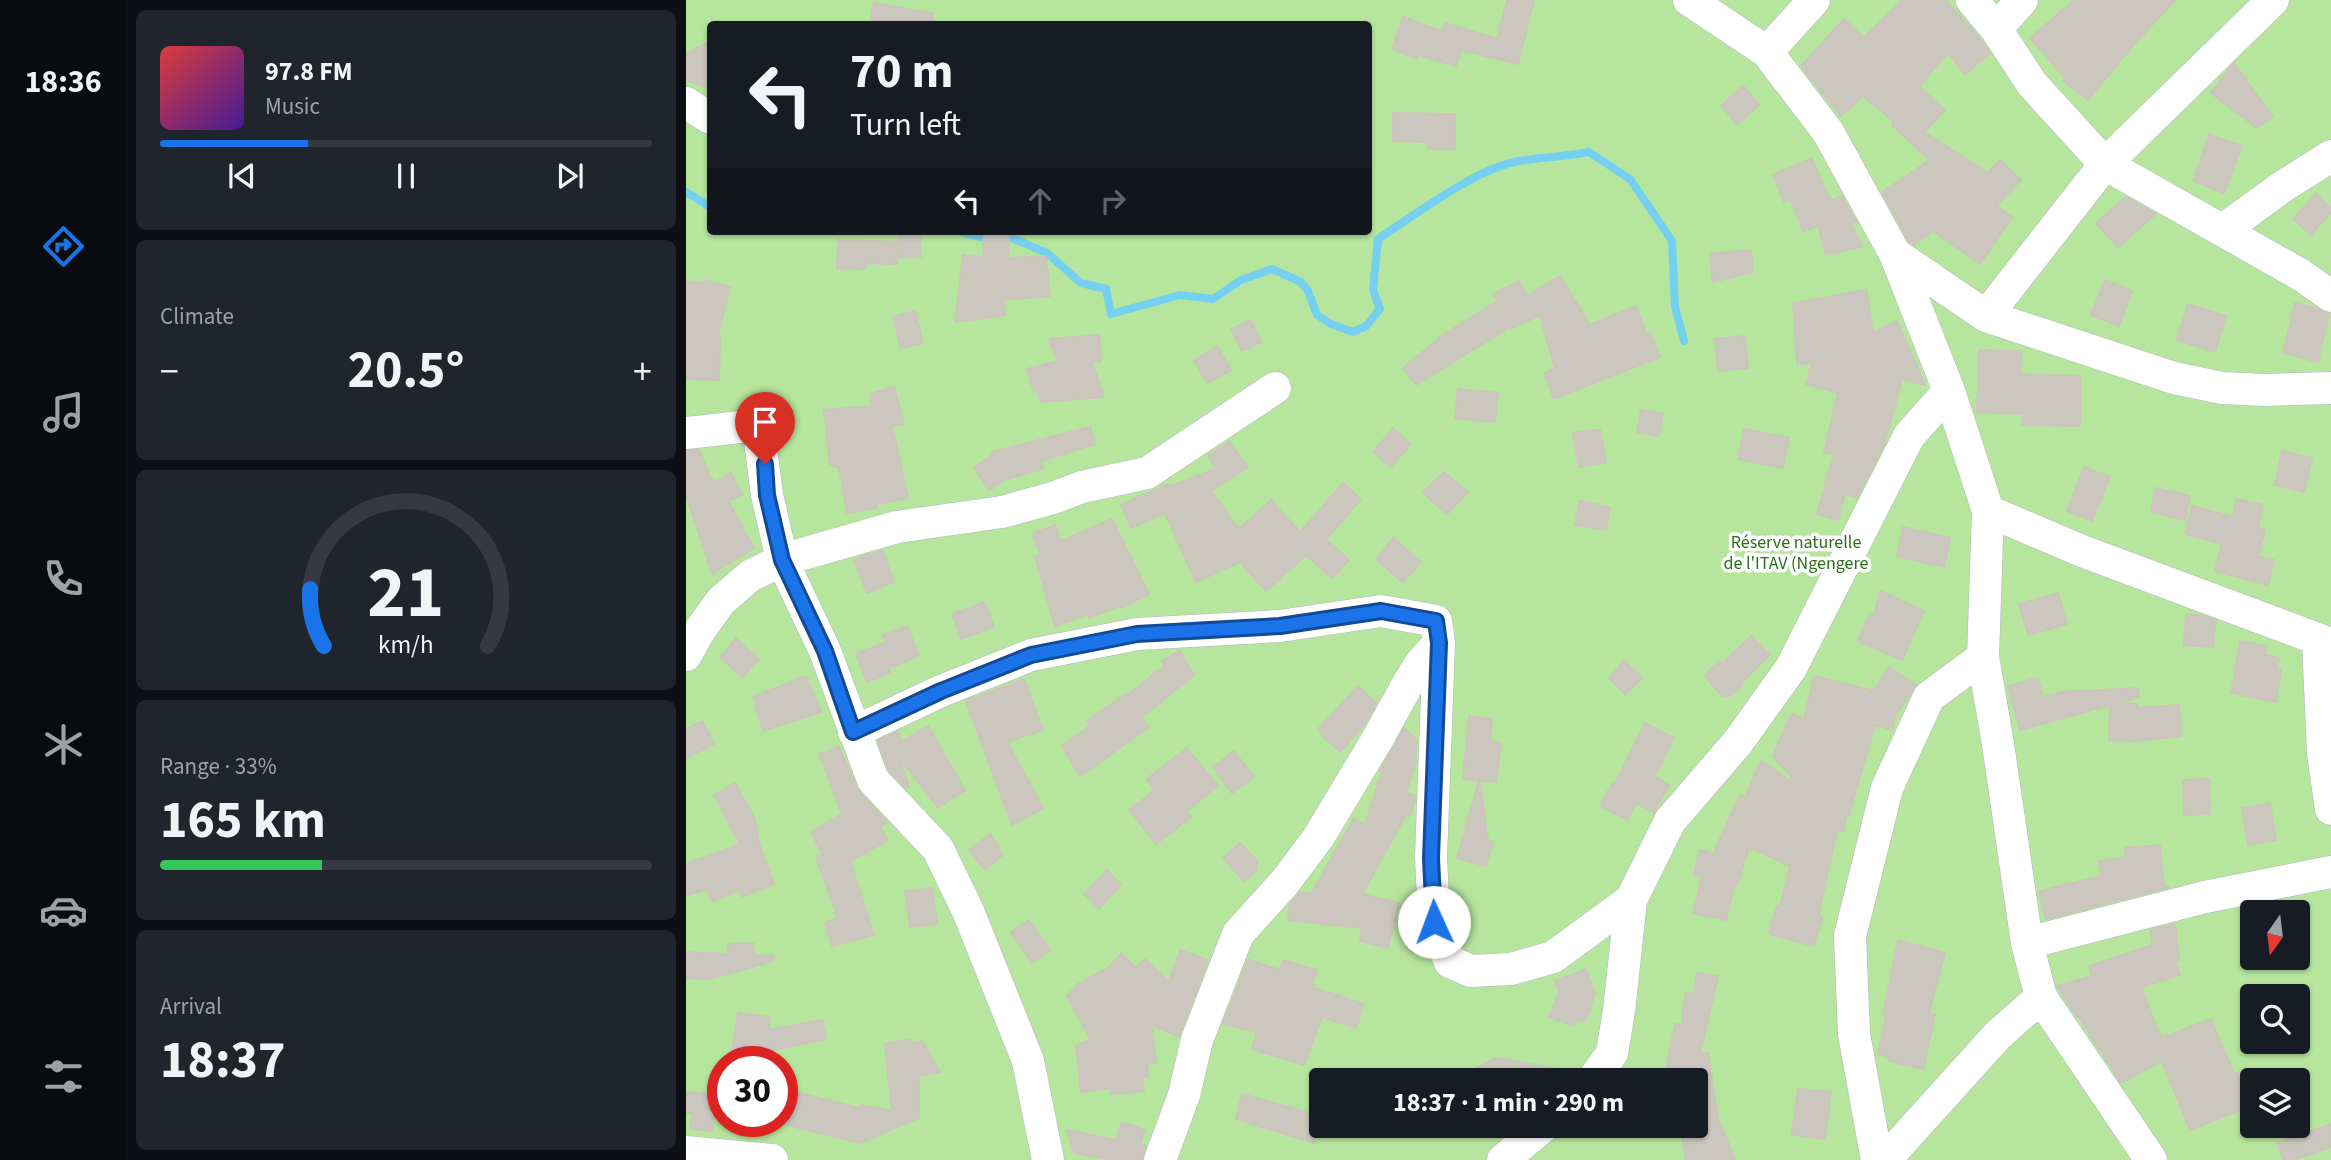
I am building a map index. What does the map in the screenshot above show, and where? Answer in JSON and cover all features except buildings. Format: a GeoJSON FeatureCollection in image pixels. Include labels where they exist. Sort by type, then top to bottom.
{"type":"FeatureCollection","features":[{"type":"Feature","properties":{"kind":"street"},"geometry":{"type":"LineString","coordinates":[[1689,0],[1768,52],[1828,132],[1895,254],[1950,391],[1988,511],[1983,657],[2027,943],[2041,997],[2151,1160]]}},
{"type":"Feature","properties":{"kind":"street"},"geometry":{"type":"LineString","coordinates":[[1768,52],[1814,0]]}},
{"type":"Feature","properties":{"kind":"street"},"geometry":{"type":"LineString","coordinates":[[1972,0],[1996,29],[2032,84],[2105,164],[2301,275],[2331,296]]}},
{"type":"Feature","properties":{"kind":"street"},"geometry":{"type":"LineString","coordinates":[[1996,29],[2022,0]]}},
{"type":"Feature","properties":{"kind":"street"},"geometry":{"type":"LineString","coordinates":[[1986,316],[2105,164],[2273,0]]}},
{"type":"Feature","properties":{"kind":"street"},"geometry":{"type":"LineString","coordinates":[[686,103],[707,116]]}},
{"type":"Feature","properties":{"kind":"street"},"geometry":{"type":"LineString","coordinates":[[2223,230],[2282,187],[2331,156]]}},
{"type":"Feature","properties":{"kind":"street"},"geometry":{"type":"LineString","coordinates":[[1895,254],[1986,316],[2174,378],[2263,390],[2331,388]]}},
{"type":"Feature","properties":{"kind":"street"},"geometry":{"type":"LineString","coordinates":[[686,655],[721,601],[750,576],[782,560],[897,527],[1002,512],[1082,487],[1147,473],[1275,388]]}},
{"type":"Feature","properties":{"kind":"street"},"geometry":{"type":"LineString","coordinates":[[1601,1068],[1612,1053],[1631,900],[1670,821],[1738,743],[1791,668],[1909,436],[1950,391]]}},
{"type":"Feature","properties":{"kind":"street"},"geometry":{"type":"LineString","coordinates":[[686,433],[758,425],[767,495],[782,560],[825,651],[873,780],[938,849],[968,911],[1028,1061],[1048,1160]]}},
{"type":"Feature","properties":{"kind":"street"},"geometry":{"type":"LineString","coordinates":[[1988,511],[2094,556],[2325,643],[2323,753],[2331,808]]}},
{"type":"Feature","properties":{"kind":"street"},"geometry":{"type":"LineString","coordinates":[[853,732],[941,691],[1031,655],[1137,634],[1280,626],[1381,611],[1436,621],[1439,643],[1431,858],[1434,922],[1450,962],[1471,971],[1511,969],[1553,957],[1631,900]]}},
{"type":"Feature","properties":{"kind":"street"},"geometry":{"type":"LineString","coordinates":[[1160,1160],[1184,1095],[1197,1040],[1238,934],[1285,882],[1318,838],[1410,680],[1439,643]]}},
{"type":"Feature","properties":{"kind":"street"},"geometry":{"type":"LineString","coordinates":[[1877,1160],[1854,1034],[1850,936],[1887,788],[1929,697],[1983,657]]}},
{"type":"Feature","properties":{"kind":"street"},"geometry":{"type":"LineString","coordinates":[[2027,943],[2205,897],[2331,872]]}},
{"type":"Feature","properties":{"kind":"street"},"geometry":{"type":"LineString","coordinates":[[1885,1160],[1998,1035],[2041,997]]}},
{"type":"Feature","properties":{"kind":"street"},"geometry":{"type":"LineString","coordinates":[[1503,1160],[1529,1138]]}},
{"type":"Feature","properties":{"kind":"street"},"geometry":{"type":"LineString","coordinates":[[686,1152],[772,1160]]}},
{"type":"Feature","properties":{"kind":"green space","name":"Réserve naturelle de l'ITAV (Ngengere"},"geometry":{"type":"Polygon","coordinates":[[[686,0],[2331,0],[2331,1160],[686,1160],[686,0]]]}},
{"type":"Feature","properties":{"kind":"waterway"},"geometry":{"type":"LineString","coordinates":[[972,235],[987,239],[1012,238],[1047,253],[1081,283],[1106,289],[1111,314],[1180,295],[1213,299],[1241,280],[1272,269],[1301,282],[1308,291],[1317,315],[1331,324],[1353,332],[1366,326],[1380,309],[1373,290],[1378,239],[1481,174],[1523,160],[1589,152],[1630,179],[1672,241],[1675,307],[1684,341]]}},
{"type":"Feature","properties":{"kind":"waterway"},"geometry":{"type":"LineString","coordinates":[[686,192],[707,205]]}},
{"type":"Feature","properties":{"kind":"route"},"geometry":{"type":"LineString","coordinates":[[765,464],[767,495],[782,560],[825,651],[853,732],[941,691],[1031,655],[1137,634],[1280,626],[1381,611],[1436,621],[1439,643],[1431,858],[1434,922]]}}]}
